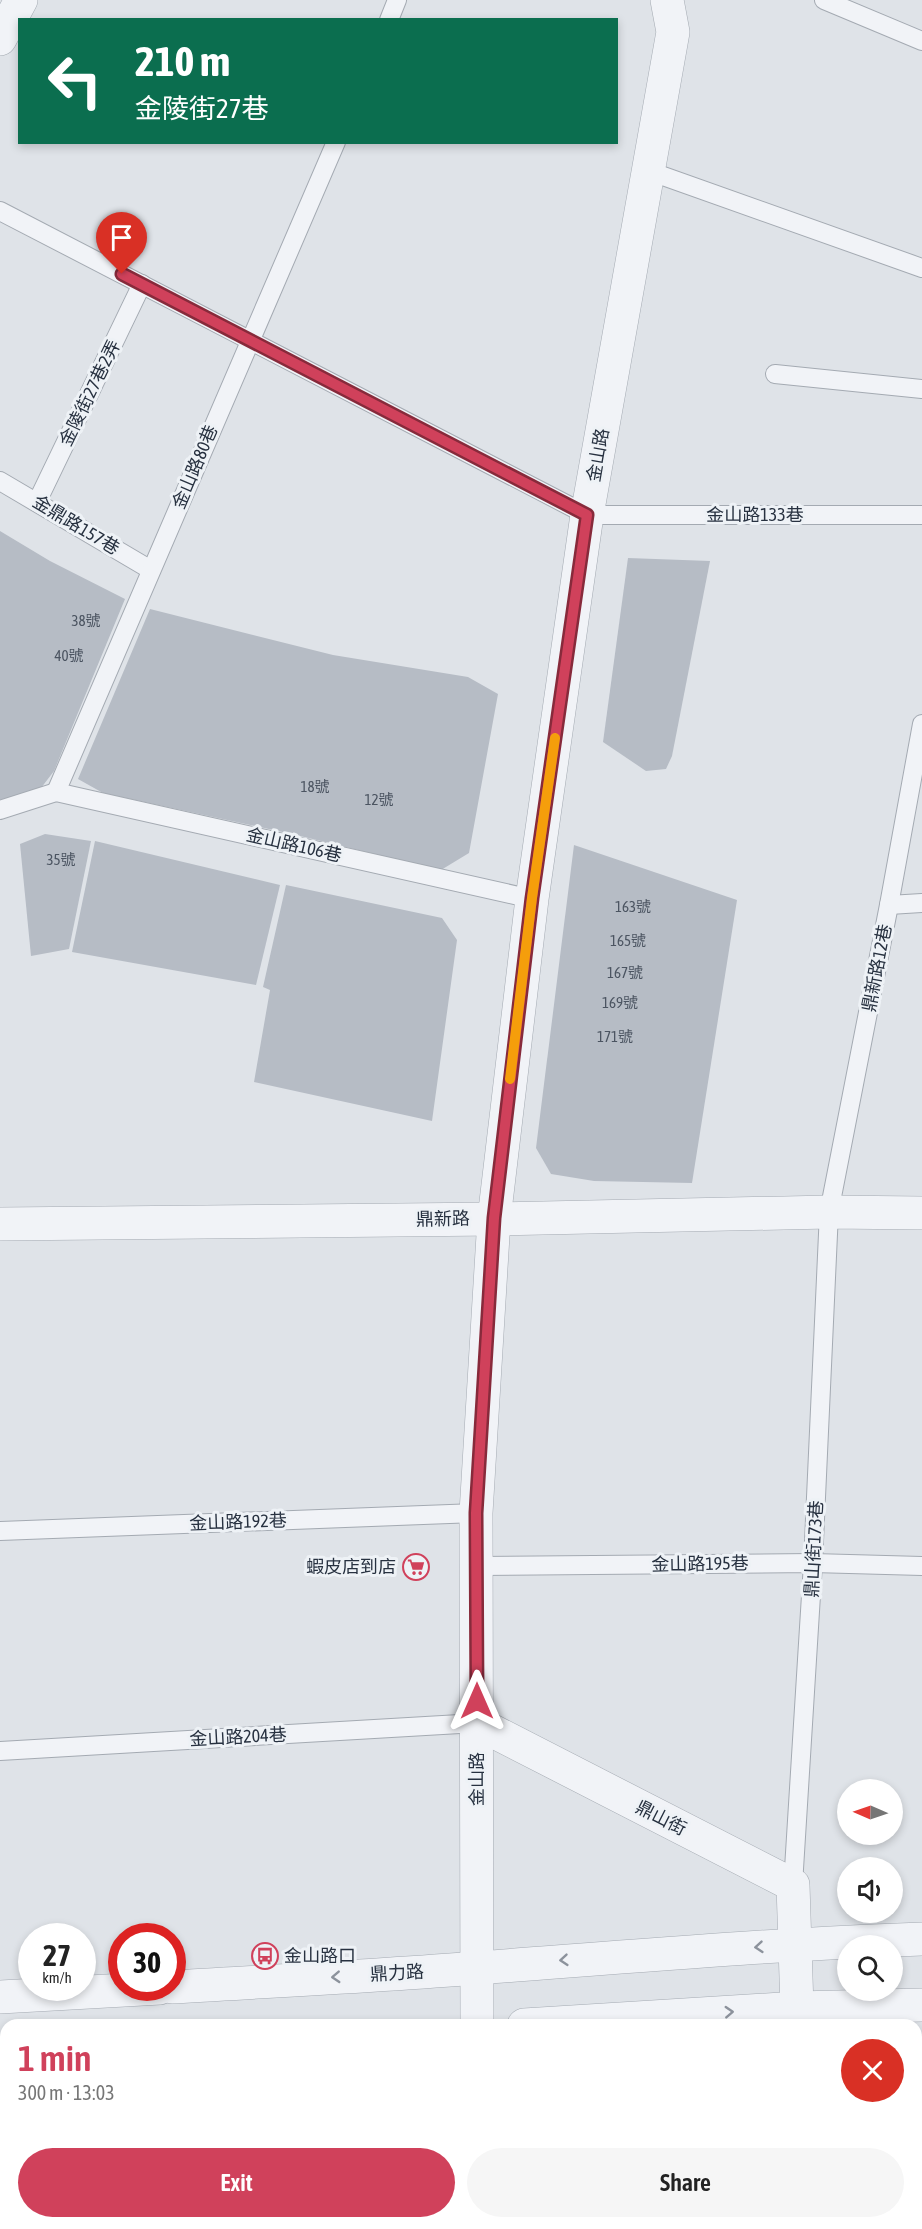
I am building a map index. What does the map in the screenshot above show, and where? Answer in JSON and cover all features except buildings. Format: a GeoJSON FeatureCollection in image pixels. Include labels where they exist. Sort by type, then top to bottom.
{"type":"FeatureCollection","features":[{"type":"Feature","properties":{"kind":"street"},"geometry":{"type":"LineString","coordinates":[[0,39],[21,0]]}},
{"type":"Feature","properties":{"kind":"street","name":"金山路"},"geometry":{"type":"LineString","coordinates":[[477,2019],[476,1513],[494,1218],[532,898],[587,515],[673,32],[667,0]]}},
{"type":"Feature","properties":{"kind":"street","name":"鼎新路"},"geometry":{"type":"LineString","coordinates":[[0,1224],[829,1212],[922,1213]]}},
{"type":"Feature","properties":{"kind":"street","name":"鼎山街"},"geometry":{"type":"LineString","coordinates":[[477,1724],[793,1885]]}},
{"type":"Feature","properties":{"kind":"street"},"geometry":{"type":"LineString","coordinates":[[793,1885],[796,2008]]}},
{"type":"Feature","properties":{"kind":"street"},"geometry":{"type":"LineString","coordinates":[[478,1968],[794,1944],[922,1939]]}},
{"type":"Feature","properties":{"kind":"street","name":"鼎力路"},"geometry":{"type":"LineString","coordinates":[[186,1986],[478,1968]]}},
{"type":"Feature","properties":{"kind":"street"},"geometry":{"type":"LineString","coordinates":[[0,1997],[108,1991]]}},
{"type":"Feature","properties":{"kind":"street"},"geometry":{"type":"LineString","coordinates":[[620,2019],[796,2008],[922,2005]]}},
{"type":"Feature","properties":{"kind":"lane"},"geometry":{"type":"LineString","coordinates":[[390,18],[397,0]]}},
{"type":"Feature","properties":{"kind":"lane"},"geometry":{"type":"LineString","coordinates":[[824,0],[922,41]]}},
{"type":"Feature","properties":{"kind":"lane","name":"金山路80巷"},"geometry":{"type":"LineString","coordinates":[[56,792],[335,144]]}},
{"type":"Feature","properties":{"kind":"lane"},"geometry":{"type":"LineString","coordinates":[[649,171],[922,268]]}},
{"type":"Feature","properties":{"kind":"lane"},"geometry":{"type":"LineString","coordinates":[[0,211],[587,515]]}},
{"type":"Feature","properties":{"kind":"lane","name":"金陵街27巷2弄"},"geometry":{"type":"LineString","coordinates":[[37,502],[142,284]]}},
{"type":"Feature","properties":{"kind":"lane"},"geometry":{"type":"LineString","coordinates":[[775,374],[922,389]]}},
{"type":"Feature","properties":{"kind":"lane","name":"金鼎路157巷"},"geometry":{"type":"LineString","coordinates":[[0,481],[151,570]]}},
{"type":"Feature","properties":{"kind":"lane","name":"金山路133巷"},"geometry":{"type":"LineString","coordinates":[[587,515],[922,515]]}},
{"type":"Feature","properties":{"kind":"lane","name":"鼎新路12巷"},"geometry":{"type":"LineString","coordinates":[[829,1212],[922,724]]}},
{"type":"Feature","properties":{"kind":"lane"},"geometry":{"type":"LineString","coordinates":[[0,810],[56,792]]}},
{"type":"Feature","properties":{"kind":"lane","name":"金山路106巷"},"geometry":{"type":"LineString","coordinates":[[56,792],[532,898]]}},
{"type":"Feature","properties":{"kind":"lane"},"geometry":{"type":"LineString","coordinates":[[889,905],[922,903]]}},
{"type":"Feature","properties":{"kind":"lane","name":"鼎山街173巷"},"geometry":{"type":"LineString","coordinates":[[793,1885],[813,1563],[829,1212]]}},
{"type":"Feature","properties":{"kind":"lane","name":"金山路192巷"},"geometry":{"type":"LineString","coordinates":[[0,1531],[476,1513]]}},
{"type":"Feature","properties":{"kind":"lane","name":"金山路195巷"},"geometry":{"type":"LineString","coordinates":[[477,1566],[813,1563],[922,1566]]}},
{"type":"Feature","properties":{"kind":"lane","name":"金山路204巷"},"geometry":{"type":"LineString","coordinates":[[0,1751],[477,1724]]}},
{"type":"Feature","properties":{"kind":"slow traffic"},"geometry":{"type":"LineString","coordinates":[[510,1079],[532,898],[555,738]]}},
{"type":"Feature","properties":{"kind":"place","name":"蝦皮店到店"},"geometry":{"type":"Point","coordinates":[416,1567]}},
{"type":"Feature","properties":{"kind":"place","name":"金山路口"},"geometry":{"type":"Point","coordinates":[265,1956]}},
{"type":"Feature","properties":{"kind":"route"},"geometry":{"type":"LineString","coordinates":[[122,274],[587,515],[532,898],[494,1218],[476,1513],[477,1701]]}}]}
